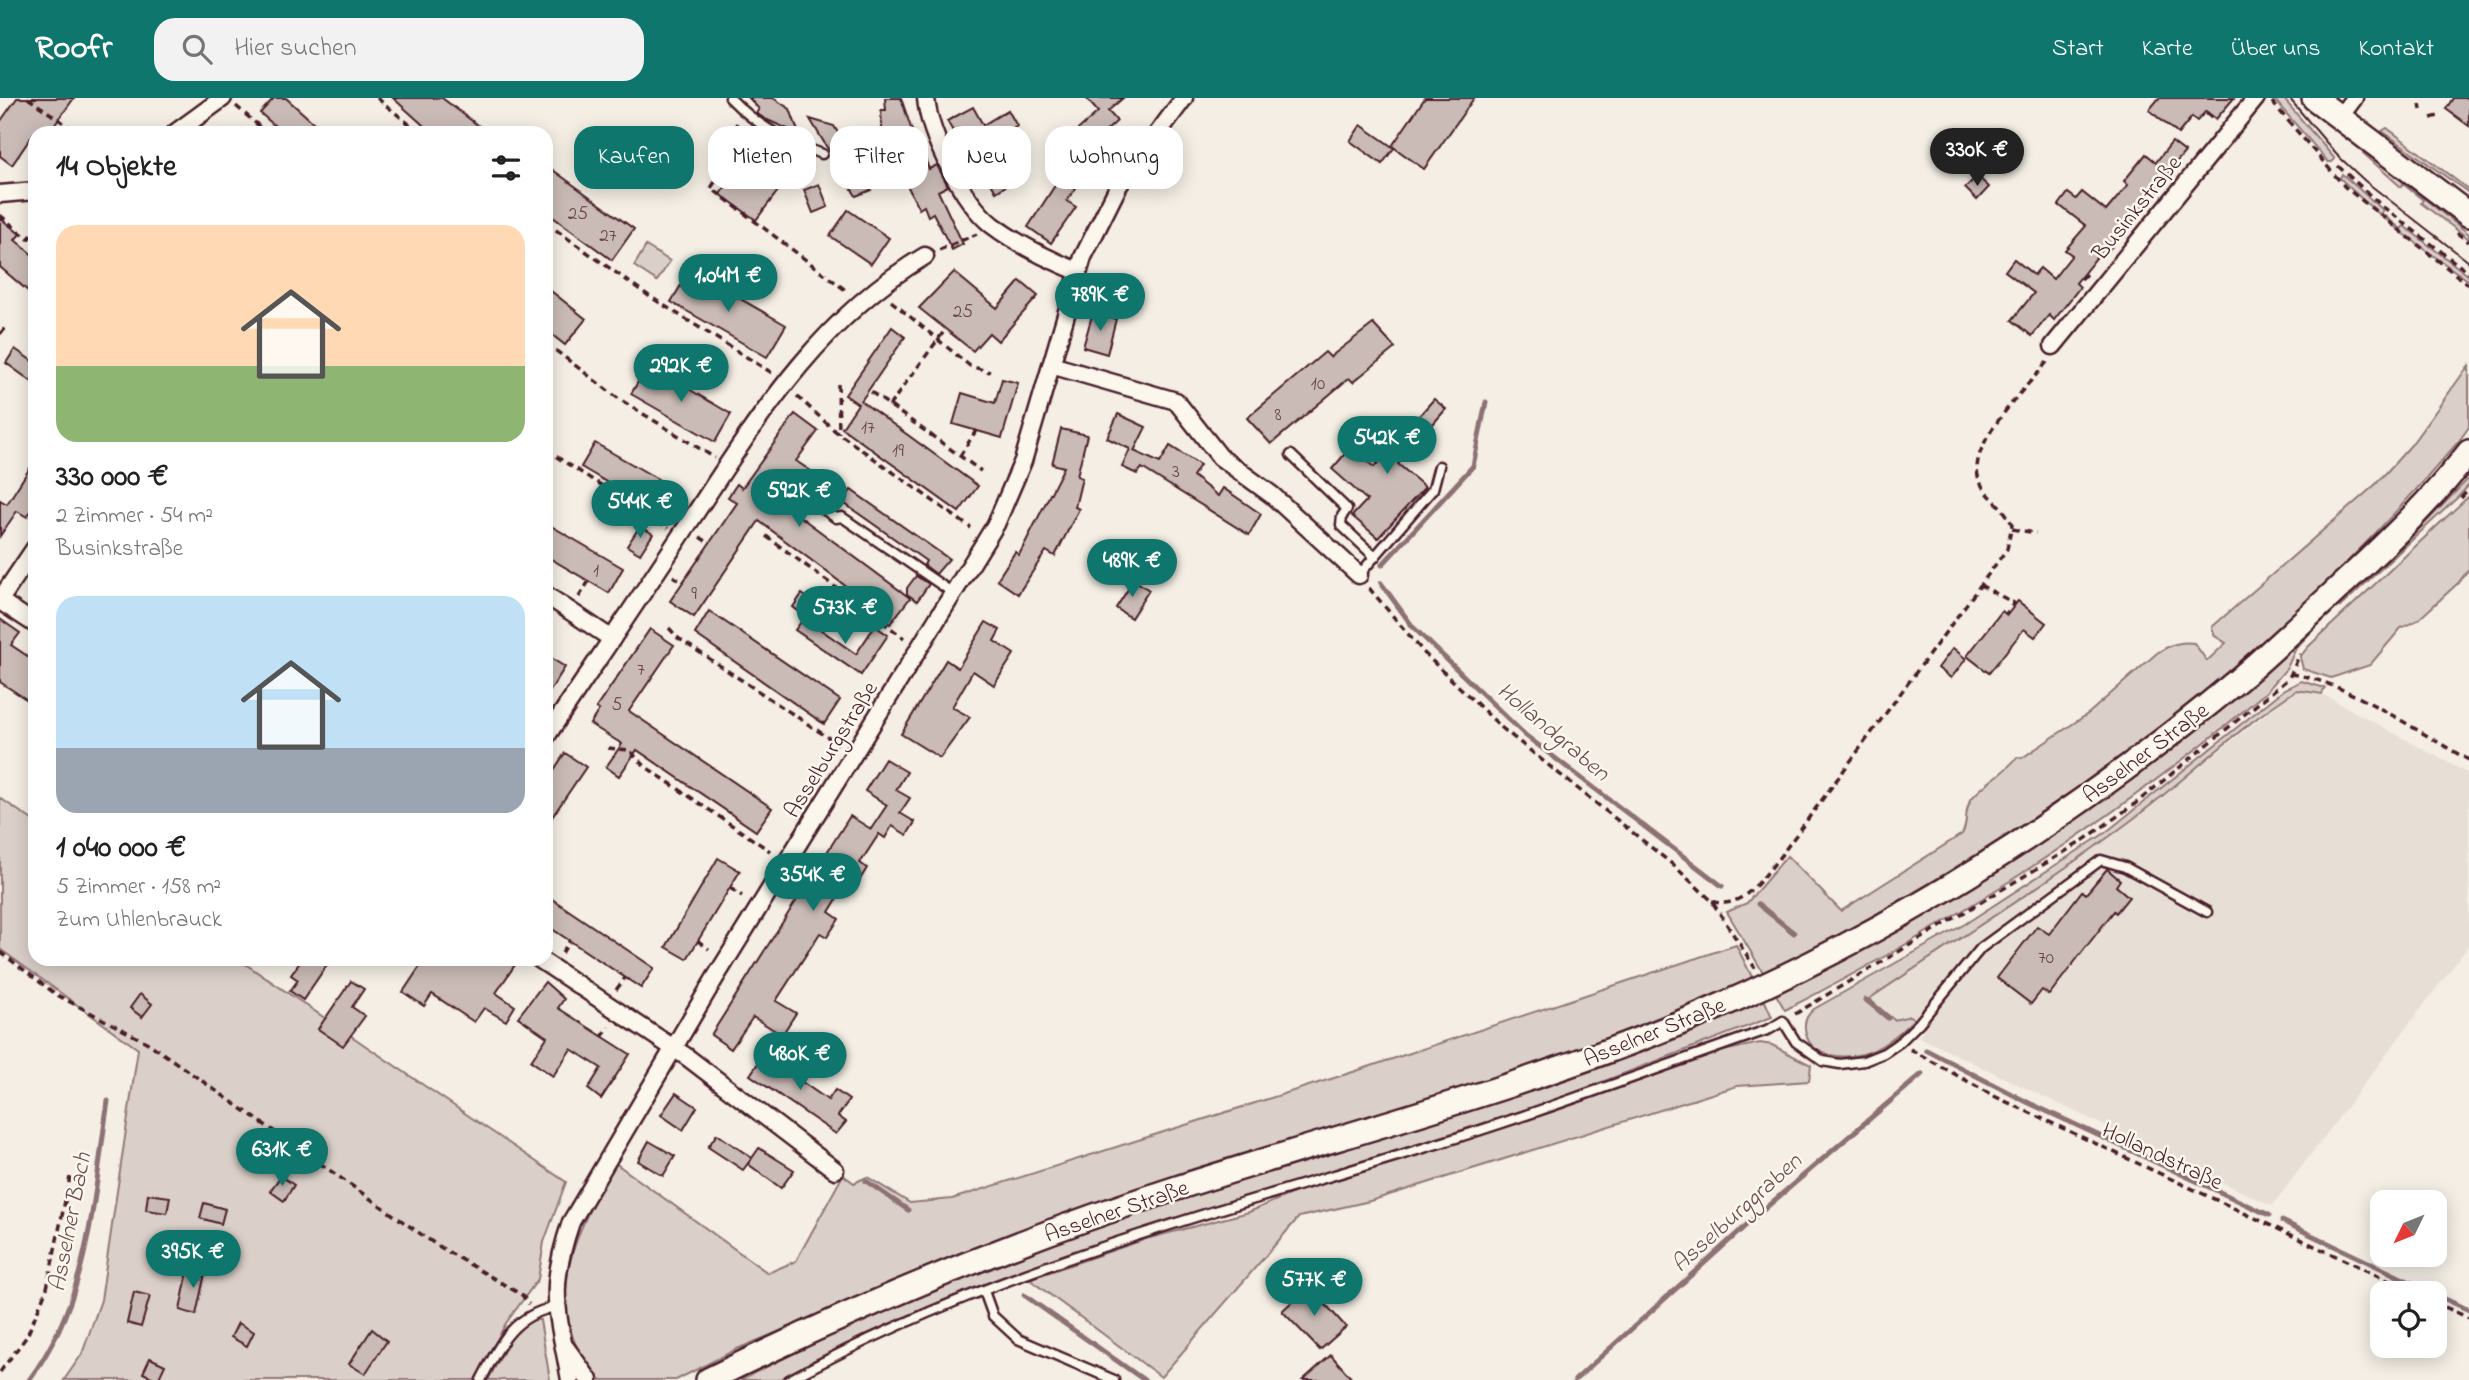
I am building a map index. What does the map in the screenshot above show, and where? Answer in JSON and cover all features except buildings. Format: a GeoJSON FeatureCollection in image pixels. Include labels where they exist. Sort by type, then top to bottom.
{"type":"FeatureCollection","features":[{"type":"Feature","properties":{"kind":"main road"},"geometry":{"type":"LineString","coordinates":[[2314,98],[2469,215]]}},
{"type":"Feature","properties":{"kind":"main road","name":"Asselner Straße"},"geometry":{"type":"LineString","coordinates":[[708,1380],[804,1333],[976,1259],[1177,1188],[1533,1078],[1638,1040],[1764,985],[1896,917],[2064,813],[2180,727],[2270,653],[2405,525],[2469,452]]}},
{"type":"Feature","properties":{"kind":"street"},"geometry":{"type":"LineString","coordinates":[[926,98],[938,143],[979,212],[991,224],[1077,271]]}},
{"type":"Feature","properties":{"kind":"street","name":"Asselburgstraße"},"geometry":{"type":"LineString","coordinates":[[570,1380],[555,1307],[558,1259],[570,1222],[673,1047],[996,524],[1023,461],[1077,271],[1119,185],[1184,98]]}},
{"type":"Feature","properties":{"kind":"street","name":"Businkstraße"},"geometry":{"type":"LineString","coordinates":[[2053,346],[2256,98]]}},
{"type":"Feature","properties":{"kind":"street"},"geometry":{"type":"LineString","coordinates":[[2339,118],[2354,98]]}},
{"type":"Feature","properties":{"kind":"street"},"geometry":{"type":"LineString","coordinates":[[187,126],[228,101]]}},
{"type":"Feature","properties":{"kind":"street"},"geometry":{"type":"LineString","coordinates":[[0,194],[28,192]]}},
{"type":"Feature","properties":{"kind":"street"},"geometry":{"type":"LineString","coordinates":[[553,727],[785,381],[860,301],[925,256]]}},
{"type":"Feature","properties":{"kind":"street"},"geometry":{"type":"LineString","coordinates":[[1051,365],[1176,401],[1220,457],[1272,495],[1359,575]]}},
{"type":"Feature","properties":{"kind":"street"},"geometry":{"type":"LineString","coordinates":[[28,559],[0,601],[28,619]]}},
{"type":"Feature","properties":{"kind":"street"},"geometry":{"type":"LineString","coordinates":[[553,600],[612,639]]}},
{"type":"Feature","properties":{"kind":"street"},"geometry":{"type":"LineString","coordinates":[[550,966],[673,1047],[835,1170]]}},
{"type":"Feature","properties":{"kind":"street","name":"Asselburgstraße"},"geometry":{"type":"LineString","coordinates":[[564,1346],[589,1380]]}},
{"type":"Feature","properties":{"kind":"lane"},"geometry":{"type":"LineString","coordinates":[[730,98],[744,112],[788,143],[822,154]]}},
{"type":"Feature","properties":{"kind":"lane"},"geometry":{"type":"LineString","coordinates":[[1291,455],[1347,509],[1341,524],[1375,557]]}},
{"type":"Feature","properties":{"kind":"lane"},"geometry":{"type":"LineString","coordinates":[[1359,575],[1433,489],[1438,466]]}},
{"type":"Feature","properties":{"kind":"lane"},"geometry":{"type":"LineString","coordinates":[[807,498],[836,518],[842,517],[953,593]]}},
{"type":"Feature","properties":{"kind":"lane"},"geometry":{"type":"LineString","coordinates":[[789,1380],[880,1335],[984,1291],[1216,1211],[1525,1116],[1770,1030],[1783,1021],[1796,1042],[1823,1061],[1840,1064],[1864,1061],[1900,1042],[1981,948],[2101,860],[2125,867],[2207,912]]}},
{"type":"Feature","properties":{"kind":"lane"},"geometry":{"type":"LineString","coordinates":[[984,1291],[993,1316],[1018,1339],[1115,1380]]}},
{"type":"Feature","properties":{"kind":"lane"},"geometry":{"type":"LineString","coordinates":[[481,1380],[513,1328],[533,1313],[555,1307]]}},
{"type":"Feature","properties":{"kind":"path"},"geometry":{"type":"LineString","coordinates":[[27,98],[68,126]]}},
{"type":"Feature","properties":{"kind":"path"},"geometry":{"type":"LineString","coordinates":[[377,98],[411,126]]}},
{"type":"Feature","properties":{"kind":"path"},"geometry":{"type":"LineString","coordinates":[[228,101],[258,126]]}},
{"type":"Feature","properties":{"kind":"path"},"geometry":{"type":"LineString","coordinates":[[2420,104],[2421,110]]}},
{"type":"Feature","properties":{"kind":"path"},"geometry":{"type":"LineString","coordinates":[[2276,109],[2345,187],[2469,285]]}},
{"type":"Feature","properties":{"kind":"path"},"geometry":{"type":"LineString","coordinates":[[744,112],[714,163],[723,170],[711,188],[860,301]]}},
{"type":"Feature","properties":{"kind":"path"},"geometry":{"type":"LineString","coordinates":[[2431,118],[2442,115]]}},
{"type":"Feature","properties":{"kind":"path"},"geometry":{"type":"LineString","coordinates":[[2337,166],[2368,194],[2469,273]]}},
{"type":"Feature","properties":{"kind":"path"},"geometry":{"type":"LineString","coordinates":[[0,215],[28,239]]}},
{"type":"Feature","properties":{"kind":"path"},"geometry":{"type":"LineString","coordinates":[[925,256],[986,230],[991,224]]}},
{"type":"Feature","properties":{"kind":"path"},"geometry":{"type":"LineString","coordinates":[[553,228],[649,296],[785,381],[790,390],[839,434],[971,528]]}},
{"type":"Feature","properties":{"kind":"path"},"geometry":{"type":"LineString","coordinates":[[2081,279],[2088,273]]}},
{"type":"Feature","properties":{"kind":"path"},"geometry":{"type":"LineString","coordinates":[[883,297],[895,303],[970,366],[990,372]]}},
{"type":"Feature","properties":{"kind":"path"},"geometry":{"type":"LineString","coordinates":[[0,334],[5,328]]}},
{"type":"Feature","properties":{"kind":"path"},"geometry":{"type":"LineString","coordinates":[[889,406],[945,330]]}},
{"type":"Feature","properties":{"kind":"path"},"geometry":{"type":"LineString","coordinates":[[1710,900],[1720,904],[1741,899],[1782,854],[2007,550],[2012,529],[2009,518],[1978,478],[1978,456],[1993,429],[2053,354],[2053,346]]}},
{"type":"Feature","properties":{"kind":"path"},"geometry":{"type":"LineString","coordinates":[[553,348],[619,399],[728,466]]}},
{"type":"Feature","properties":{"kind":"path"},"geometry":{"type":"LineString","coordinates":[[838,384],[839,434]]}},
{"type":"Feature","properties":{"kind":"path"},"geometry":{"type":"LineString","coordinates":[[871,393],[981,471]]}},
{"type":"Feature","properties":{"kind":"path"},"geometry":{"type":"LineString","coordinates":[[960,456],[977,429]]}},
{"type":"Feature","properties":{"kind":"path"},"geometry":{"type":"LineString","coordinates":[[553,454],[680,536]]}},
{"type":"Feature","properties":{"kind":"path"},"geometry":{"type":"LineString","coordinates":[[2012,529],[2036,533]]}},
{"type":"Feature","properties":{"kind":"path"},"geometry":{"type":"LineString","coordinates":[[766,536],[904,638]]}},
{"type":"Feature","properties":{"kind":"path"},"geometry":{"type":"LineString","coordinates":[[1359,575],[1416,644],[1482,709],[1672,864],[1710,900],[1764,985]]}},
{"type":"Feature","properties":{"kind":"path"},"geometry":{"type":"LineString","coordinates":[[575,603],[589,581]]}},
{"type":"Feature","properties":{"kind":"path"},"geometry":{"type":"LineString","coordinates":[[1980,585],[2014,603],[2006,614]]}},
{"type":"Feature","properties":{"kind":"path"},"geometry":{"type":"LineString","coordinates":[[669,628],[678,638],[838,744]]}},
{"type":"Feature","properties":{"kind":"path"},"geometry":{"type":"LineString","coordinates":[[1783,1021],[2081,842],[2136,803],[2290,676],[2312,677],[2383,712],[2469,760]]}},
{"type":"Feature","properties":{"kind":"path"},"geometry":{"type":"LineString","coordinates":[[608,748],[629,750],[651,770],[770,851]]}},
{"type":"Feature","properties":{"kind":"path"},"geometry":{"type":"LineString","coordinates":[[651,770],[656,763]]}},
{"type":"Feature","properties":{"kind":"path"},"geometry":{"type":"LineString","coordinates":[[691,797],[696,791]]}},
{"type":"Feature","properties":{"kind":"path"},"geometry":{"type":"LineString","coordinates":[[731,824],[736,817]]}},
{"type":"Feature","properties":{"kind":"path"},"geometry":{"type":"LineString","coordinates":[[730,888],[742,896]]}},
{"type":"Feature","properties":{"kind":"path"},"geometry":{"type":"LineString","coordinates":[[560,956],[570,940]]}},
{"type":"Feature","properties":{"kind":"path"},"geometry":{"type":"LineString","coordinates":[[698,942],[709,949]]}},
{"type":"Feature","properties":{"kind":"path"},"geometry":{"type":"LineString","coordinates":[[0,952],[57,995],[148,1044],[435,1244],[522,1295],[533,1313]]}},
{"type":"Feature","properties":{"kind":"path"},"geometry":{"type":"LineString","coordinates":[[615,992],[625,978]]}},
{"type":"Feature","properties":{"kind":"path"},"geometry":{"type":"LineString","coordinates":[[602,1037],[611,1022]]}},
{"type":"Feature","properties":{"kind":"path","name":"Hollandstraße"},"geometry":{"type":"LineString","coordinates":[[1900,1042],[1994,1096],[2389,1281]]}},
{"type":"Feature","properties":{"kind":"path"},"geometry":{"type":"LineString","coordinates":[[0,1372],[27,1336],[47,1289],[70,1177]]}},
{"type":"Feature","properties":{"kind":"path"},"geometry":{"type":"LineString","coordinates":[[2447,1308],[2469,1318]]}},
{"type":"Feature","properties":{"kind":"shaded area"},"geometry":{"type":"Polygon","coordinates":[[[2273,98],[2283,98],[2335,159],[2332,162],[2328,162],[2273,98]]]}},
{"type":"Feature","properties":{"kind":"shaded area"},"geometry":{"type":"Polygon","coordinates":[[[2387,128],[2469,190],[2469,193],[2382,131],[2387,128]]]}},
{"type":"Feature","properties":{"kind":"shaded area"},"geometry":{"type":"Polygon","coordinates":[[[2364,151],[2469,234],[2469,239],[2421,203],[2423,200],[2403,184],[2401,187],[2363,153],[2364,151]]]}},
{"type":"Feature","properties":{"kind":"shaded area"},"geometry":{"type":"Polygon","coordinates":[[[2342,174],[2383,210],[2381,213],[2401,229],[2404,226],[2469,276],[2469,281],[2386,220],[2340,178],[2342,174]]]}},
{"type":"Feature","properties":{"kind":"shaded area"},"geometry":{"type":"Polygon","coordinates":[[[646,246],[670,261],[657,281],[634,266],[646,246]]]}},
{"type":"Feature","properties":{"kind":"shaded area"},"geometry":{"type":"Polygon","coordinates":[[[2469,365],[2469,427],[2459,441],[2384,525],[2305,603],[2223,675],[2138,743],[2050,806],[1958,866],[1863,922],[1764,974],[1727,912],[1747,903],[1787,856],[1841,911],[1962,834],[1969,803],[1977,792],[2017,757],[2022,758],[2089,713],[2157,653],[2175,644],[2194,643],[2207,661],[2226,643],[2215,636],[2212,627],[2376,484],[2411,445],[2469,365]]]}},
{"type":"Feature","properties":{"kind":"shaded area"},"geometry":{"type":"Polygon","coordinates":[[[2469,478],[2469,485],[2458,497],[2339,608],[2352,589],[2397,552],[2469,478]]]}},
{"type":"Feature","properties":{"kind":"shaded area"},"geometry":{"type":"Polygon","coordinates":[[[2469,496],[2469,569],[2458,583],[2418,620],[2401,628],[2370,665],[2331,678],[2303,669],[2300,657],[2308,647],[2469,496]]]}},
{"type":"Feature","properties":{"kind":"shaded area"},"geometry":{"type":"Polygon","coordinates":[[[2313,625],[2315,628],[2296,648],[2287,668],[2266,692],[2153,782],[2035,865],[1974,904],[1785,1010],[1774,991],[1883,936],[2313,625]]]}},
{"type":"Feature","properties":{"kind":"shaded area"},"geometry":{"type":"Polygon","coordinates":[[[2301,681],[2325,688],[2322,694],[2297,690],[2275,705],[2150,806],[2097,845],[1869,999],[1894,1020],[1910,1016],[1914,1019],[1893,1038],[1860,1055],[1839,1056],[1820,1051],[1807,1038],[1805,1025],[1807,1017],[1814,1009],[1965,924],[2105,833],[2285,689],[2301,681]]]}},
{"type":"Feature","properties":{"kind":"shaded area"},"geometry":{"type":"Polygon","coordinates":[[[2297,690],[2322,694],[2469,774],[2469,945],[2272,1206],[1919,1037],[1925,1027],[1910,1016],[1894,1021],[1868,1000],[2087,854],[2297,690]]]}},
{"type":"Feature","properties":{"kind":"shaded area"},"geometry":{"type":"Polygon","coordinates":[[[0,798],[28,817],[28,966],[248,966],[566,1182],[544,1242],[538,1279],[506,1323],[475,1380],[64,1380],[82,1354],[101,1300],[138,1049],[0,949],[0,798]]]}},
{"type":"Feature","properties":{"kind":"shaded area"},"geometry":{"type":"Polygon","coordinates":[[[1736,945],[1753,979],[1540,1065],[1102,1202],[996,1240],[737,1349],[676,1380],[598,1380],[580,1353],[569,1326],[566,1298],[568,1271],[586,1216],[615,1163],[768,1273],[796,1261],[843,1175],[854,1183],[867,1177],[910,1203],[952,1199],[1353,1072],[1736,945]]]}},
{"type":"Feature","properties":{"kind":"shaded area"},"geometry":{"type":"Polygon","coordinates":[[[1763,997],[1772,1017],[1544,1104],[1068,1255],[910,1316],[778,1380],[740,1380],[892,1305],[1072,1234],[1551,1083],[1763,997]]]}},
{"type":"Feature","properties":{"kind":"shaded area"},"geometry":{"type":"Polygon","coordinates":[[[1760,1043],[1772,1045],[1811,1065],[1809,1081],[1737,1086],[1370,1201],[1299,1217],[1161,1377],[1029,1279],[1146,1239],[1249,1212],[1300,1190],[1523,1122],[1714,1053],[1760,1043]]]}},
{"type":"Feature","properties":{"kind":"shaded area"},"geometry":{"type":"Polygon","coordinates":[[[529,1320],[540,1320],[550,1380],[488,1380],[512,1336],[529,1320]]]}},
{"type":"Feature","properties":{"kind":"waterway","name":"Hollandgraben"},"geometry":{"type":"LineString","coordinates":[[1382,565],[1473,466],[1486,402]]}},
{"type":"Feature","properties":{"kind":"waterway","name":"Hollandgraben"},"geometry":{"type":"LineString","coordinates":[[1381,583],[1413,627],[1525,735],[1722,886]]}},
{"type":"Feature","properties":{"kind":"waterway","name":"Hollandgraben"},"geometry":{"type":"LineString","coordinates":[[1758,904],[1794,933]]}},
{"type":"Feature","properties":{"kind":"waterway","name":"Hollandgraben"},"geometry":{"type":"LineString","coordinates":[[1866,1000],[1888,1018]]}},
{"type":"Feature","properties":{"kind":"waterway"},"geometry":{"type":"LineString","coordinates":[[1926,1050],[2029,1103],[2269,1215]]}},
{"type":"Feature","properties":{"kind":"waterway","name":"Asselburggraben"},"geometry":{"type":"LineString","coordinates":[[1575,1380],[1762,1211],[1922,1074]]}},
{"type":"Feature","properties":{"kind":"waterway","name":"Asselner Bach"},"geometry":{"type":"LineString","coordinates":[[29,1380],[49,1349],[77,1282],[92,1211],[108,1101]]}},
{"type":"Feature","properties":{"kind":"waterway"},"geometry":{"type":"LineString","coordinates":[[866,1181],[908,1210]]}},
{"type":"Feature","properties":{"kind":"waterway"},"geometry":{"type":"LineString","coordinates":[[2282,1221],[2408,1281]]}},
{"type":"Feature","properties":{"kind":"waterway"},"geometry":{"type":"LineString","coordinates":[[1024,1295],[1144,1380]]}},
{"type":"Feature","properties":{"kind":"waterway"},"geometry":{"type":"LineString","coordinates":[[2447,1300],[2469,1310]]}},
{"type":"Feature","properties":{"kind":"tram line"},"geometry":{"type":"LineString","coordinates":[[2289,98],[2336,154],[2365,181],[2469,262]]}}]}
